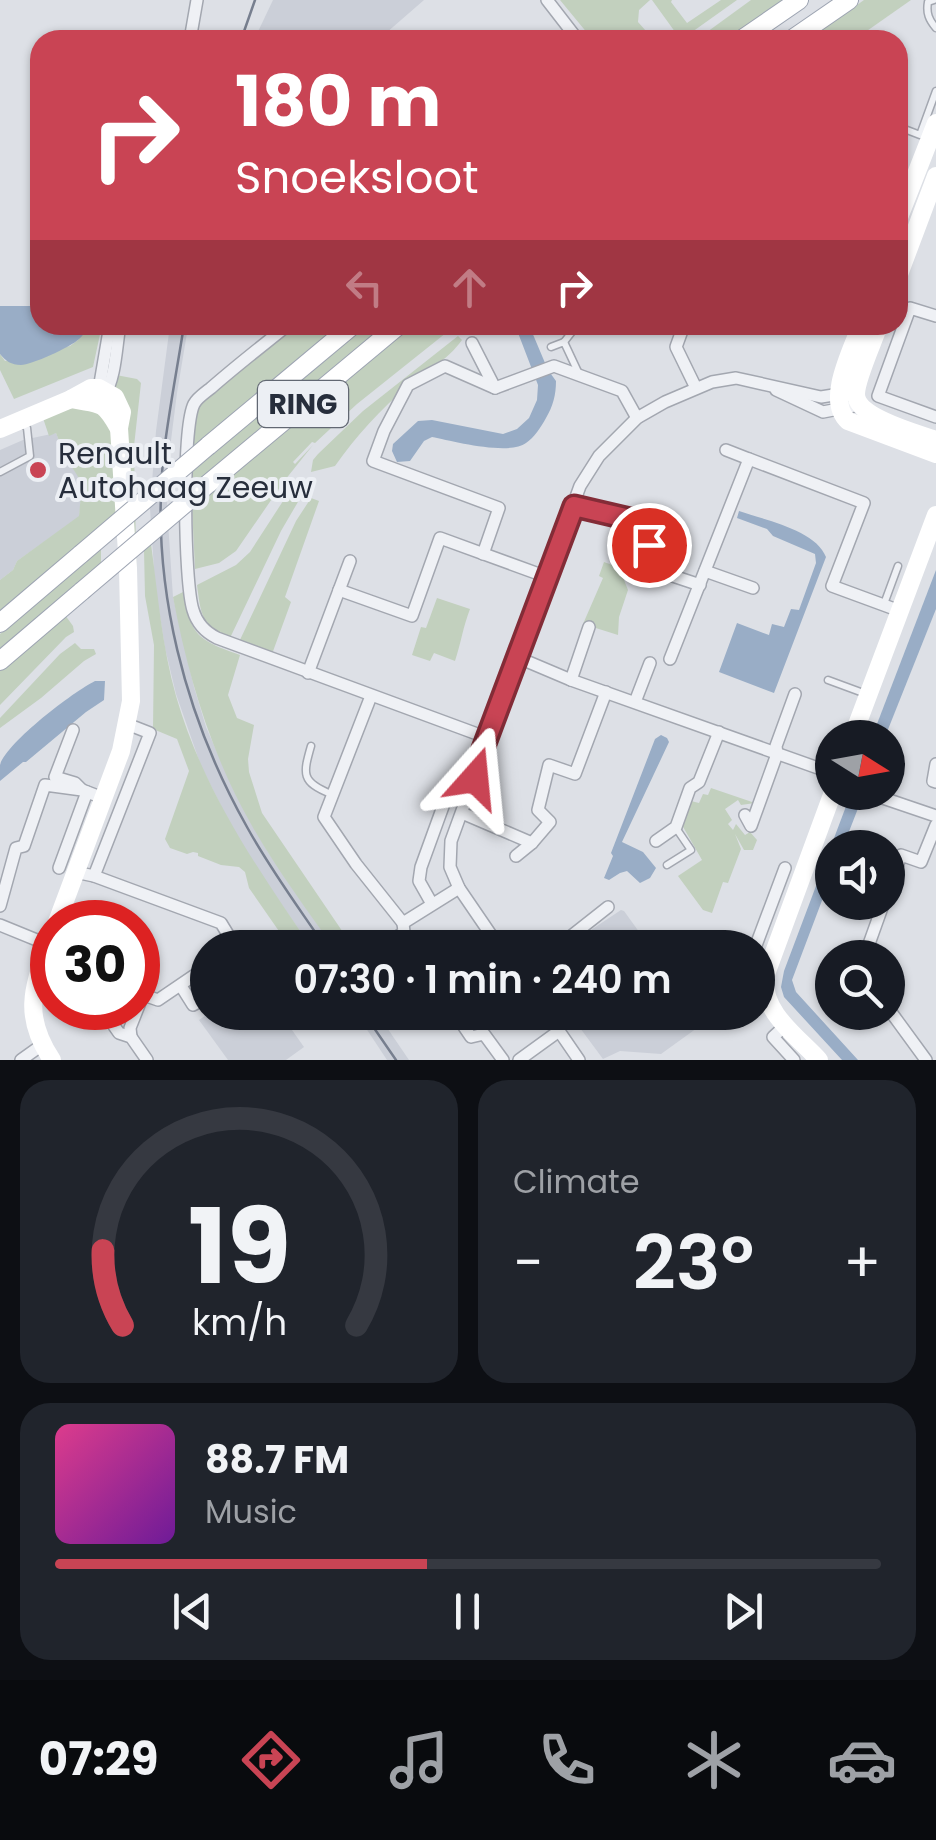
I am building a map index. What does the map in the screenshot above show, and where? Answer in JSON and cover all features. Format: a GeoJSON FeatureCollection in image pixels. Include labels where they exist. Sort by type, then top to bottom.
{"type":"FeatureCollection","features":[{"type":"Feature","properties":{"kind":"street"},"geometry":{"type":"LineString","coordinates":[[192,30],[197,0]]}},
{"type":"Feature","properties":{"kind":"street"},"geometry":{"type":"LineString","coordinates":[[548,0],[570,30]]}},
{"type":"Feature","properties":{"kind":"street"},"geometry":{"type":"LineString","coordinates":[[756,30],[799,0]]}},
{"type":"Feature","properties":{"kind":"street"},"geometry":{"type":"LineString","coordinates":[[805,30],[849,0]]}},
{"type":"Feature","properties":{"kind":"street"},"geometry":{"type":"LineString","coordinates":[[908,177],[936,123]]}},
{"type":"Feature","properties":{"kind":"street"},"geometry":{"type":"LineString","coordinates":[[908,251],[936,176]]}},
{"type":"Feature","properties":{"kind":"street"},"geometry":{"type":"LineString","coordinates":[[908,190],[924,208]]}},
{"type":"Feature","properties":{"kind":"street"},"geometry":{"type":"LineString","coordinates":[[908,213],[924,208]]}},
{"type":"Feature","properties":{"kind":"street"},"geometry":{"type":"LineString","coordinates":[[908,314],[910,308],[936,316]]}},
{"type":"Feature","properties":{"kind":"street"},"geometry":{"type":"LineString","coordinates":[[101,394],[109,335]]}},
{"type":"Feature","properties":{"kind":"street"},"geometry":{"type":"LineString","coordinates":[[101,394],[117,335]]}},
{"type":"Feature","properties":{"kind":"street"},"geometry":{"type":"LineString","coordinates":[[275,335],[194,403],[186,446],[188,580],[198,622],[217,638],[488,738]]}},
{"type":"Feature","properties":{"kind":"street","name":"RING"},"geometry":{"type":"LineString","coordinates":[[0,623],[341,335]]}},
{"type":"Feature","properties":{"kind":"street","name":"RING"},"geometry":{"type":"LineString","coordinates":[[0,661],[387,335]]}},
{"type":"Feature","properties":{"kind":"street"},"geometry":{"type":"LineString","coordinates":[[681,335],[676,348],[696,388]]}},
{"type":"Feature","properties":{"kind":"street"},"geometry":{"type":"LineString","coordinates":[[846,401],[859,335]]}},
{"type":"Feature","properties":{"kind":"street"},"geometry":{"type":"LineString","coordinates":[[876,335],[841,416],[936,454]]}},
{"type":"Feature","properties":{"kind":"street"},"geometry":{"type":"LineString","coordinates":[[900,335],[878,396],[936,417]]}},
{"type":"Feature","properties":{"kind":"street"},"geometry":{"type":"LineString","coordinates":[[472,343],[495,388]]}},
{"type":"Feature","properties":{"kind":"street"},"geometry":{"type":"LineString","coordinates":[[483,554],[499,508],[373,460],[408,384],[445,366],[495,388],[554,366],[622,391],[637,418]]}},
{"type":"Feature","properties":{"kind":"street"},"geometry":{"type":"LineString","coordinates":[[487,930],[458,888],[450,866],[451,841],[588,470],[637,418],[712,382],[736,378],[768,385],[822,412],[846,401]]}},
{"type":"Feature","properties":{"kind":"street"},"geometry":{"type":"LineString","coordinates":[[0,430],[71,399],[101,394],[115,397],[122,412],[119,428],[131,701],[120,751],[91,794],[76,872]]}},
{"type":"Feature","properties":{"kind":"street"},"geometry":{"type":"LineString","coordinates":[[846,401],[870,416],[936,440]]}},
{"type":"Feature","properties":{"kind":"street"},"geometry":{"type":"LineString","coordinates":[[726,450],[864,503],[832,586],[891,608]]}},
{"type":"Feature","properties":{"kind":"street"},"geometry":{"type":"LineString","coordinates":[[670,659],[749,459]]}},
{"type":"Feature","properties":{"kind":"street"},"geometry":{"type":"LineString","coordinates":[[574,506],[639,523],[649,545],[647,564],[700,585]]}},
{"type":"Feature","properties":{"kind":"street"},"geometry":{"type":"LineString","coordinates":[[858,720],[891,608],[936,514]]}},
{"type":"Feature","properties":{"kind":"street"},"geometry":{"type":"LineString","coordinates":[[339,590],[412,616],[440,538],[547,577]]}},
{"type":"Feature","properties":{"kind":"street"},"geometry":{"type":"LineString","coordinates":[[308,672],[350,561]]}},
{"type":"Feature","properties":{"kind":"street"},"geometry":{"type":"LineString","coordinates":[[705,571],[754,588]]}},
{"type":"Feature","properties":{"kind":"street"},"geometry":{"type":"LineString","coordinates":[[571,680],[590,627]]}},
{"type":"Feature","properties":{"kind":"street"},"geometry":{"type":"LineString","coordinates":[[518,658],[815,767]]}},
{"type":"Feature","properties":{"kind":"street"},"geometry":{"type":"LineString","coordinates":[[635,702],[650,663]]}},
{"type":"Feature","properties":{"kind":"street"},"geometry":{"type":"LineString","coordinates":[[516,856],[550,822],[538,810],[550,764],[575,774],[606,692]]}},
{"type":"Feature","properties":{"kind":"street"},"geometry":{"type":"LineString","coordinates":[[745,816],[750,826],[795,694]]}},
{"type":"Feature","properties":{"kind":"street"},"geometry":{"type":"LineString","coordinates":[[370,696],[324,817],[403,923],[404,930]]}},
{"type":"Feature","properties":{"kind":"street"},"geometry":{"type":"LineString","coordinates":[[65,900],[150,733],[127,724]]}},
{"type":"Feature","properties":{"kind":"street"},"geometry":{"type":"LineString","coordinates":[[73,730],[55,777],[75,783],[91,794]]}},
{"type":"Feature","properties":{"kind":"street"},"geometry":{"type":"LineString","coordinates":[[656,841],[676,827],[690,788],[700,782],[719,732]]}},
{"type":"Feature","properties":{"kind":"street"},"geometry":{"type":"LineString","coordinates":[[936,764],[936,782]]}},
{"type":"Feature","properties":{"kind":"street"},"geometry":{"type":"LineString","coordinates":[[432,904],[419,881],[421,866],[454,776],[475,778]]}},
{"type":"Feature","properties":{"kind":"street"},"geometry":{"type":"LineString","coordinates":[[0,906],[16,848],[24,846],[46,786],[91,794]]}},
{"type":"Feature","properties":{"kind":"street"},"geometry":{"type":"LineString","coordinates":[[905,805],[935,814],[922,862],[905,856]]}},
{"type":"Feature","properties":{"kind":"street"},"geometry":{"type":"LineString","coordinates":[[771,930],[824,810]]}},
{"type":"Feature","properties":{"kind":"street"},"geometry":{"type":"LineString","coordinates":[[462,812],[532,843]]}},
{"type":"Feature","properties":{"kind":"street"},"geometry":{"type":"LineString","coordinates":[[771,930],[785,868]]}},
{"type":"Feature","properties":{"kind":"street"},"geometry":{"type":"LineString","coordinates":[[76,872],[221,923],[225,930]]}},
{"type":"Feature","properties":{"kind":"street"},"geometry":{"type":"LineString","coordinates":[[403,923],[458,888]]}},
{"type":"Feature","properties":{"kind":"street"},"geometry":{"type":"LineString","coordinates":[[579,930],[608,907]]}},
{"type":"Feature","properties":{"kind":"street"},"geometry":{"type":"LineString","coordinates":[[0,925],[30,933]]}},
{"type":"Feature","properties":{"kind":"street"},"geometry":{"type":"LineString","coordinates":[[160,999],[190,979]]}},
{"type":"Feature","properties":{"kind":"street"},"geometry":{"type":"LineString","coordinates":[[181,986],[190,999]]}},
{"type":"Feature","properties":{"kind":"street"},"geometry":{"type":"LineString","coordinates":[[775,1014],[819,1060]]}},
{"type":"Feature","properties":{"kind":"street"},"geometry":{"type":"LineString","coordinates":[[786,1025],[773,1037],[794,1060]]}},
{"type":"Feature","properties":{"kind":"street"},"geometry":{"type":"LineString","coordinates":[[117,1030],[130,1037],[147,1060]]}},
{"type":"Feature","properties":{"kind":"street"},"geometry":{"type":"LineString","coordinates":[[130,1030],[130,1037]]}},
{"type":"Feature","properties":{"kind":"street"},"geometry":{"type":"LineString","coordinates":[[467,1030],[471,1036],[484,1034],[503,1060]]}},
{"type":"Feature","properties":{"kind":"street"},"geometry":{"type":"LineString","coordinates":[[904,1030],[926,1060]]}},
{"type":"Feature","properties":{"kind":"street"},"geometry":{"type":"LineString","coordinates":[[519,1060],[559,1031],[579,1060]]}},
{"type":"Feature","properties":{"kind":"street"},"geometry":{"type":"LineString","coordinates":[[21,1060],[47,1052]]}},
{"type":"Feature","properties":{"kind":"lane"},"geometry":{"type":"LineString","coordinates":[[934,0],[928,2],[927,10],[936,28]]}},
{"type":"Feature","properties":{"kind":"lane"},"geometry":{"type":"LineString","coordinates":[[908,130],[920,134],[936,92]]}},
{"type":"Feature","properties":{"kind":"lane"},"geometry":{"type":"LineString","coordinates":[[552,347],[569,335]]}},
{"type":"Feature","properties":{"kind":"lane"},"geometry":{"type":"LineString","coordinates":[[564,342],[580,375]]}},
{"type":"Feature","properties":{"kind":"lane"},"geometry":{"type":"LineString","coordinates":[[0,472],[30,456],[27,428],[20,421]]}},
{"type":"Feature","properties":{"kind":"lane"},"geometry":{"type":"LineString","coordinates":[[891,608],[898,566]]}},
{"type":"Feature","properties":{"kind":"lane"},"geometry":{"type":"LineString","coordinates":[[828,680],[867,695]]}},
{"type":"Feature","properties":{"kind":"lane"},"geometry":{"type":"LineString","coordinates":[[311,746],[305,776],[310,784],[332,794]]}},
{"type":"Feature","properties":{"kind":"lane"},"geometry":{"type":"LineString","coordinates":[[666,866],[690,850],[676,827]]}},
{"type":"Feature","properties":{"kind":"shaded area"},"geometry":{"type":"Polygon","coordinates":[[[273,0],[424,0],[390,30],[259,30],[273,0]]]}},
{"type":"Feature","properties":{"kind":"shaded area"},"geometry":{"type":"Polygon","coordinates":[[[169,335],[187,335],[168,464],[173,597],[206,727],[235,793],[268,852],[321,930],[299,930],[234,832],[201,766],[165,648],[155,585],[150,508],[169,335]]]}},
{"type":"Feature","properties":{"kind":"shaded area"},"geometry":{"type":"Polygon","coordinates":[[[56,433],[65,456],[83,483],[79,517],[17,561],[13,570],[0,580],[0,450],[56,433]]]}},
{"type":"Feature","properties":{"kind":"shaded area"},"geometry":{"type":"Polygon","coordinates":[[[621,910],[638,930],[591,930],[621,910]]]}},
{"type":"Feature","properties":{"kind":"shaded area"},"geometry":{"type":"Polygon","coordinates":[[[206,1030],[292,1030],[304,1047],[286,1060],[228,1060],[206,1030]]]}},
{"type":"Feature","properties":{"kind":"shaded area"},"geometry":{"type":"Polygon","coordinates":[[[367,1030],[389,1030],[409,1060],[387,1060],[367,1030]]]}},
{"type":"Feature","properties":{"kind":"shaded area"},"geometry":{"type":"Polygon","coordinates":[[[582,1030],[694,1030],[661,1054],[620,1051],[603,1059],[582,1030]]]}},
{"type":"Feature","properties":{"kind":"green space"},"geometry":{"type":"Polygon","coordinates":[[[560,0],[650,0],[639,10],[638,22],[645,30],[585,30],[560,0]]]}},
{"type":"Feature","properties":{"kind":"green space"},"geometry":{"type":"Polygon","coordinates":[[[652,0],[672,0],[687,23],[721,0],[737,0],[695,30],[674,30],[652,0]]]}},
{"type":"Feature","properties":{"kind":"green space"},"geometry":{"type":"Polygon","coordinates":[[[751,0],[788,0],[744,30],[710,30],[751,0]]]}},
{"type":"Feature","properties":{"kind":"green space"},"geometry":{"type":"Polygon","coordinates":[[[864,0],[911,0],[868,30],[822,30],[864,0]]]}},
{"type":"Feature","properties":{"kind":"green space"},"geometry":{"type":"Polygon","coordinates":[[[81,335],[100,335],[93,367],[14,399],[0,370],[0,354],[5,361],[70,346],[81,335]]]}},
{"type":"Feature","properties":{"kind":"green space"},"geometry":{"type":"Polygon","coordinates":[[[285,335],[328,335],[192,450],[201,402],[285,335]]]}},
{"type":"Feature","properties":{"kind":"green space"},"geometry":{"type":"Polygon","coordinates":[[[351,335],[375,335],[190,489],[190,472],[351,335]]]}},
{"type":"Feature","properties":{"kind":"green space"},"geometry":{"type":"Polygon","coordinates":[[[398,335],[443,335],[312,442],[293,462],[313,445],[236,551],[219,563],[195,569],[192,507],[398,335]]]}},
{"type":"Feature","properties":{"kind":"green space"},"geometry":{"type":"Polygon","coordinates":[[[458,336],[462,340],[456,347],[389,404],[335,466],[311,472],[318,454],[363,411],[458,336]]]}},
{"type":"Feature","properties":{"kind":"green space"},"geometry":{"type":"Polygon","coordinates":[[[116,375],[141,383],[134,446],[137,598],[115,382],[116,375]]]}},
{"type":"Feature","properties":{"kind":"green space"},"geometry":{"type":"Polygon","coordinates":[[[84,404],[111,422],[120,511],[0,614],[0,580],[13,570],[17,561],[79,516],[82,483],[56,433],[49,436],[43,418],[84,404]]]}},
{"type":"Feature","properties":{"kind":"green space"},"geometry":{"type":"Polygon","coordinates":[[[296,481],[302,495],[230,638],[204,618],[197,585],[236,565],[250,552],[296,481]]]}},
{"type":"Feature","properties":{"kind":"green space"},"geometry":{"type":"Polygon","coordinates":[[[311,498],[319,501],[285,597],[291,602],[272,654],[239,642],[296,521],[311,498]]]}},
{"type":"Feature","properties":{"kind":"green space"},"geometry":{"type":"Polygon","coordinates":[[[151,544],[167,658],[187,731],[233,827],[299,930],[278,930],[239,867],[170,848],[165,839],[189,771],[177,739],[153,729],[154,645],[145,596],[144,550],[151,544]]]}},
{"type":"Feature","properties":{"kind":"green space"},"geometry":{"type":"Polygon","coordinates":[[[101,548],[101,566],[0,652],[0,634],[101,548]]]}},
{"type":"Feature","properties":{"kind":"green space"},"geometry":{"type":"Polygon","coordinates":[[[604,562],[626,570],[622,575],[628,590],[618,635],[583,624],[603,578],[599,576],[604,562]]]}},
{"type":"Feature","properties":{"kind":"green space"},"geometry":{"type":"Polygon","coordinates":[[[183,592],[189,618],[199,634],[240,655],[228,695],[237,718],[254,725],[249,772],[262,813],[341,930],[321,930],[270,856],[237,797],[203,714],[173,597],[183,592]]]}},
{"type":"Feature","properties":{"kind":"green space"},"geometry":{"type":"Polygon","coordinates":[[[437,598],[470,609],[455,661],[434,653],[430,661],[412,655],[421,627],[426,628],[437,598]]]}},
{"type":"Feature","properties":{"kind":"green space"},"geometry":{"type":"Polygon","coordinates":[[[65,615],[74,632],[0,705],[0,671],[65,615]]]}},
{"type":"Feature","properties":{"kind":"green space"},"geometry":{"type":"Polygon","coordinates":[[[75,643],[81,649],[94,649],[96,654],[0,728],[0,718],[75,643]]]}},
{"type":"Feature","properties":{"kind":"green space"},"geometry":{"type":"Polygon","coordinates":[[[711,788],[755,803],[741,805],[738,800],[725,809],[733,830],[736,824],[745,835],[750,832],[757,840],[753,850],[744,850],[735,834],[741,849],[712,913],[703,910],[678,876],[702,860],[682,825],[691,801],[699,803],[711,788]]]}},
{"type":"Feature","properties":{"kind":"water"},"geometry":{"type":"Polygon","coordinates":[[[0,306],[30,306],[30,335],[82,335],[51,355],[21,365],[0,354],[0,306]]]}},
{"type":"Feature","properties":{"kind":"water"},"geometry":{"type":"Polygon","coordinates":[[[519,335],[533,335],[556,381],[551,409],[535,435],[518,447],[507,448],[432,437],[424,441],[410,461],[397,462],[393,444],[418,421],[432,420],[503,434],[517,429],[529,418],[538,385],[519,335]]]}},
{"type":"Feature","properties":{"kind":"water"},"geometry":{"type":"Polygon","coordinates":[[[739,511],[801,533],[826,557],[774,693],[719,672],[737,623],[769,635],[772,624],[784,627],[791,609],[799,610],[816,563],[815,554],[737,518],[739,511]]]}},
{"type":"Feature","properties":{"kind":"water"},"geometry":{"type":"Polygon","coordinates":[[[936,570],[936,609],[892,720],[879,720],[936,570]]]}},
{"type":"Feature","properties":{"kind":"water"},"geometry":{"type":"Polygon","coordinates":[[[95,681],[105,681],[104,700],[0,781],[0,765],[14,744],[95,681]]]}},
{"type":"Feature","properties":{"kind":"water"},"geometry":{"type":"Polygon","coordinates":[[[661,735],[669,742],[622,842],[643,852],[656,868],[650,878],[640,883],[627,871],[609,880],[604,878],[611,853],[655,739],[661,735]]]}},
{"type":"Feature","properties":{"kind":"water"},"geometry":{"type":"Polygon","coordinates":[[[845,810],[857,810],[850,830],[837,830],[845,810]]]}},
{"type":"Feature","properties":{"kind":"water"},"geometry":{"type":"Polygon","coordinates":[[[815,889],[815,919],[792,980],[796,992],[815,1013],[815,1030],[831,1030],[858,1060],[842,1060],[784,997],[784,971],[815,889]]]}},
{"type":"Feature","properties":{"kind":"tram line"},"geometry":{"type":"LineString","coordinates":[[244,30],[255,0]]}},
{"type":"Feature","properties":{"kind":"tram line"},"geometry":{"type":"LineString","coordinates":[[182,335],[165,443],[161,508],[162,555],[177,650],[190,696],[225,785],[265,858],[314,930]]}},
{"type":"Feature","properties":{"kind":"tram line"},"geometry":{"type":"LineString","coordinates":[[375,1030],[396,1060]]}},
{"type":"Feature","properties":{"kind":"place","name":"Renault Autohaag Zeeuw"},"geometry":{"type":"Point","coordinates":[38,470]}},
{"type":"Feature","properties":{"kind":"route"},"geometry":{"type":"LineString","coordinates":[[475,778],[574,506],[634,520],[649,545]]}}]}
